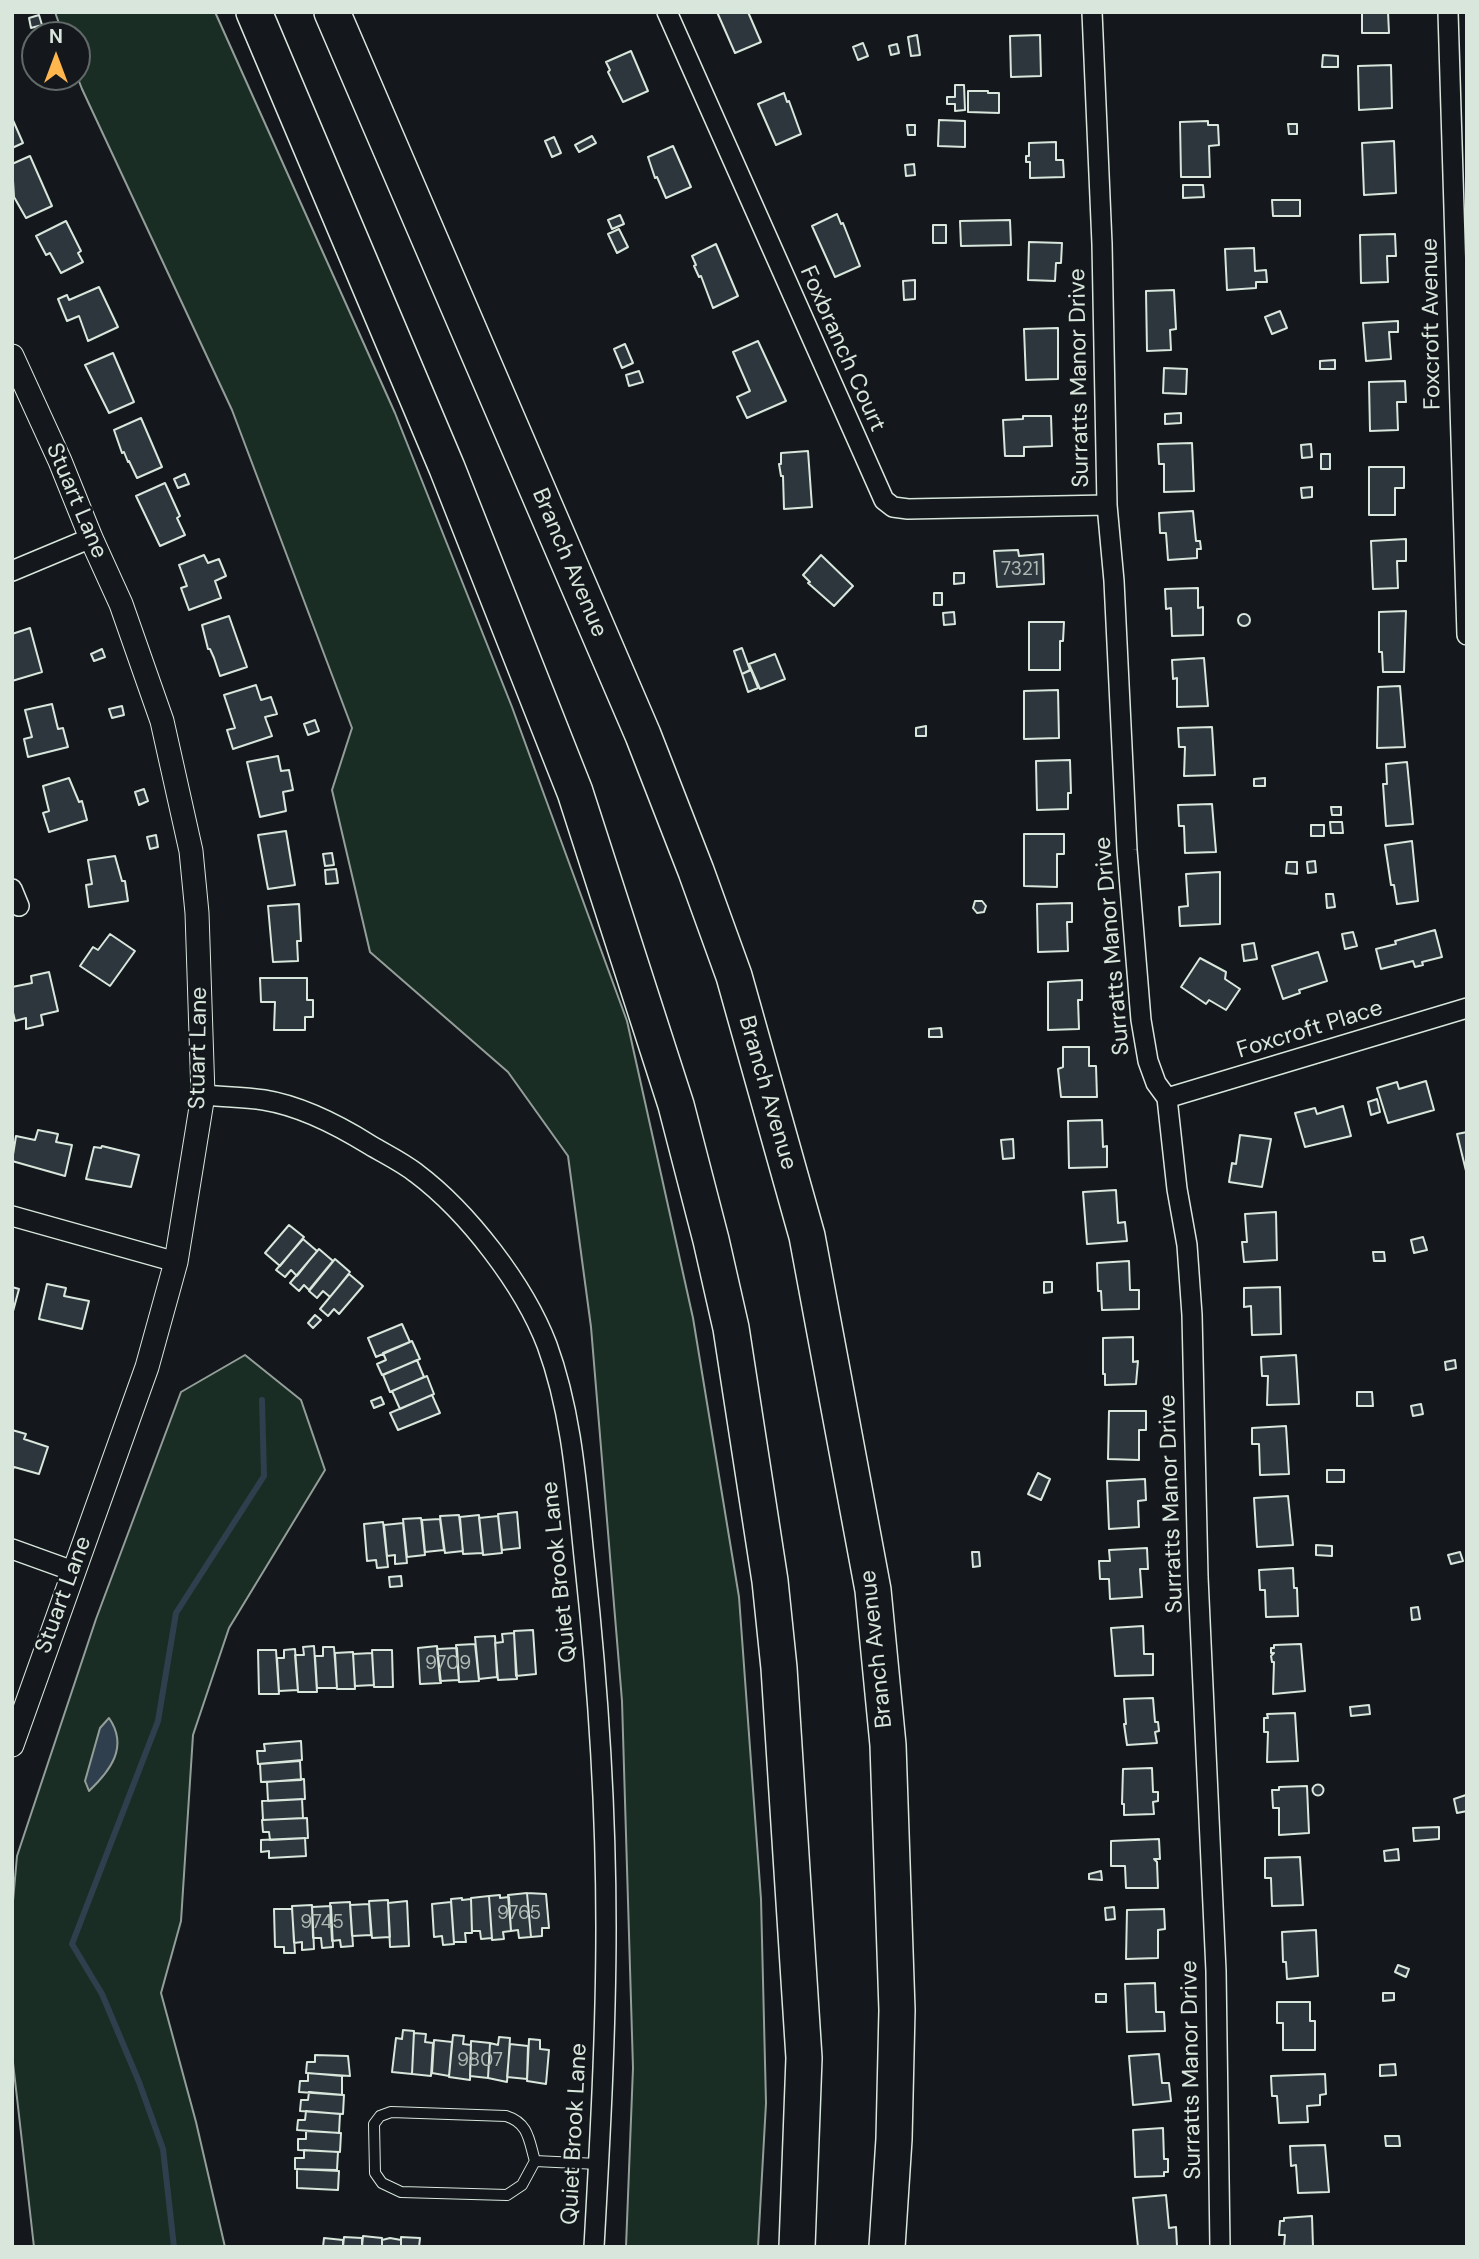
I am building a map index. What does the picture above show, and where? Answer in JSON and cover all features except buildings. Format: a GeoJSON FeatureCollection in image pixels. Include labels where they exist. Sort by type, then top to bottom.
{"type":"FeatureCollection","features":[{"type":"Feature","properties":{"kind":"highway"},"geometry":{"type":"LineString","coordinates":[[254,12],[447,468],[575,792],[676,1105],[711,1240],[733,1341],[768,1568],[779,1668],[788,1779],[803,2059],[797,2247]]}},
{"type":"Feature","properties":{"kind":"highway","name":"Branch Avenue"},"geometry":{"type":"LineString","coordinates":[[332,12],[643,735],[687,846],[734,976],[807,1236],[873,1590],[888,1745],[897,2010],[894,2139],[887,2247]]}},
{"type":"Feature","properties":{"kind":"street","name":"Foxbranch Court"},"geometry":{"type":"LineString","coordinates":[[667,12],[884,500],[893,507],[908,509],[1107,505]]}},
{"type":"Feature","properties":{"kind":"street","name":"Surratts Manor Drive"},"geometry":{"type":"LineString","coordinates":[[1092,12],[1102,244],[1107,505],[1114,581],[1127,850],[1141,1020],[1148,1061],[1156,1083],[1167,1098],[1177,1189],[1187,1245],[1192,1315],[1198,1577],[1216,1971],[1220,2247]]}},
{"type":"Feature","properties":{"kind":"street","name":"Foxcroft Avenue"},"geometry":{"type":"LineString","coordinates":[[1448,12],[1462,299],[1467,635]]}},
{"type":"Feature","properties":{"kind":"street","name":"Stuart Lane"},"geometry":{"type":"LineString","coordinates":[[12,356],[121,604],[162,721],[191,851],[197,913],[202,1095],[176,1262],[147,1367],[12,1745]]}},
{"type":"Feature","properties":{"kind":"street"},"geometry":{"type":"LineString","coordinates":[[12,570],[91,538]]}},
{"type":"Feature","properties":{"kind":"street","name":"Foxcroft Place"},"geometry":{"type":"LineString","coordinates":[[1167,1098],[1467,1009]]}},
{"type":"Feature","properties":{"kind":"street","name":"Quiet Brook Lane"},"geometry":{"type":"LineString","coordinates":[[202,1095],[266,1100],[314,1115],[351,1133],[416,1173],[454,1208],[491,1250],[523,1296],[546,1344],[563,1397],[572,1452],[592,1627],[603,1779],[606,1925],[604,2041],[594,2247]]}},
{"type":"Feature","properties":{"kind":"street"},"geometry":{"type":"LineString","coordinates":[[12,1216],[176,1262]]}},
{"type":"Feature","properties":{"kind":"street"},"geometry":{"type":"LineString","coordinates":[[12,1549],[73,1571]]}},
{"type":"Feature","properties":{"kind":"lane"},"geometry":{"type":"LineString","coordinates":[[391,2112],[506,2116],[519,2120],[525,2129],[535,2161],[522,2185],[507,2194],[401,2192],[382,2183],[375,2172],[374,2124],[380,2116],[391,2112]]}},
{"type":"Feature","properties":{"kind":"lane"},"geometry":{"type":"LineString","coordinates":[[535,2161],[598,2164]]}},
{"type":"Feature","properties":{"kind":"green space"},"geometry":{"type":"Polygon","coordinates":[[[55,12],[215,12],[395,413],[512,707],[627,1021],[693,1318],[739,1597],[761,1899],[766,2103],[758,2247],[626,2247],[633,2068],[622,1701],[591,1327],[568,1156],[508,1072],[370,952],[332,790],[352,728],[232,410],[83,91],[91,91],[91,21],[58,21],[55,12]]]}},
{"type":"Feature","properties":{"kind":"green space"},"geometry":{"type":"Polygon","coordinates":[[[245,1355],[301,1400],[325,1470],[229,1628],[193,1735],[181,1921],[161,1993],[196,2122],[225,2247],[34,2247],[12,2054],[12,1912],[17,1856],[96,1619],[181,1392],[245,1355]]]}},
{"type":"Feature","properties":{"kind":"water"},"geometry":{"type":"Polygon","coordinates":[[[109,1718],[115,1729],[117,1749],[110,1767],[89,1791],[85,1781],[100,1728],[109,1718]]]}},
{"type":"Feature","properties":{"kind":"waterway"},"geometry":{"type":"LineString","coordinates":[[174,2247],[163,2149],[139,2082],[102,1994],[72,1944],[158,1721],[176,1613],[264,1476],[262,1400]]}}]}
